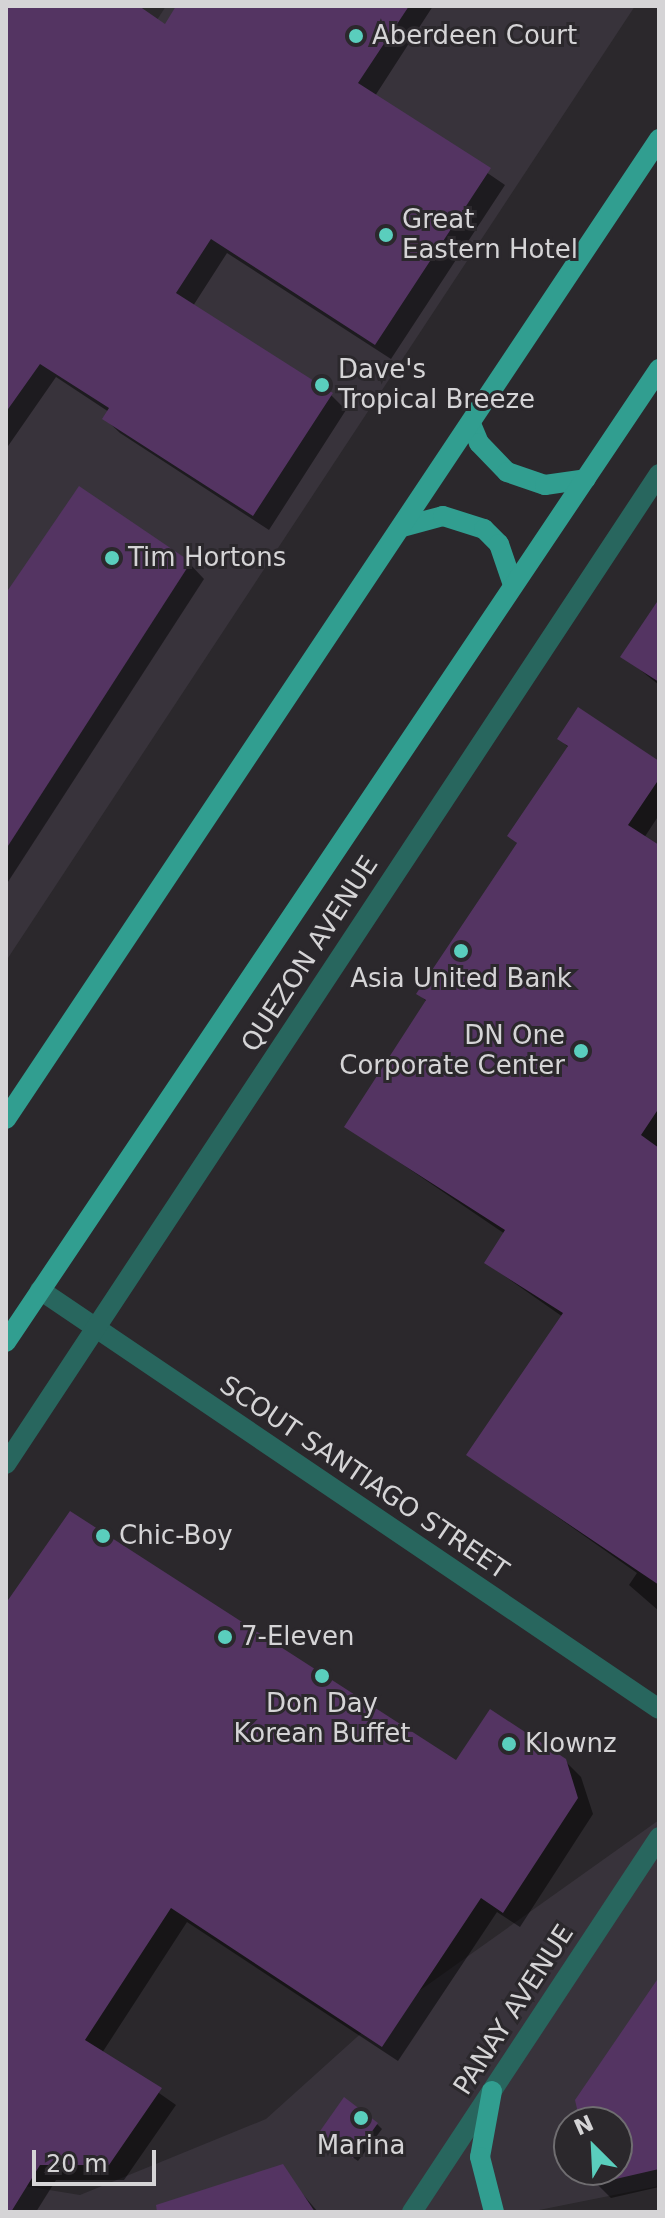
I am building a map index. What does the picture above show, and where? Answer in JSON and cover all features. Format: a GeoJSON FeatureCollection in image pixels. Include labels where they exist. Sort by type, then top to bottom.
{"type":"FeatureCollection","features":[{"type":"Feature","properties":{"kind":"main road"},"geometry":{"type":"LineString","coordinates":[[6,1119],[659,139]]}},
{"type":"Feature","properties":{"kind":"main road","name":"QUEZON AVENUE"},"geometry":{"type":"LineString","coordinates":[[6,1342],[659,369]]}},
{"type":"Feature","properties":{"kind":"main road"},"geometry":{"type":"LineString","coordinates":[[471,424],[479,443],[507,472],[545,485],[586,479]]}},
{"type":"Feature","properties":{"kind":"main road"},"geometry":{"type":"LineString","coordinates":[[402,527],[443,516],[484,529],[509,563],[513,585]]}},
{"type":"Feature","properties":{"kind":"main road"},"geometry":{"type":"LineString","coordinates":[[492,2091],[480,2157],[494,2212]]}},
{"type":"Feature","properties":{"kind":"street","name":"QUEZON AVENUE"},"geometry":{"type":"LineString","coordinates":[[6,1464],[659,474]]}},
{"type":"Feature","properties":{"kind":"street","name":"SCOUT SANTIAGO STREET"},"geometry":{"type":"LineString","coordinates":[[40,1290],[659,1709]]}},
{"type":"Feature","properties":{"kind":"street","name":"PANAY AVENUE"},"geometry":{"type":"LineString","coordinates":[[412,2212],[659,1837]]}},
{"type":"Feature","properties":{"kind":"shaded area"},"geometry":{"type":"Polygon","coordinates":[[[166,6],[635,6],[6,961],[6,254],[166,6]]]}},
{"type":"Feature","properties":{"kind":"shaded area"},"geometry":{"type":"Polygon","coordinates":[[[659,1820],[659,2186],[529,2212],[6,2212],[6,2183],[80,2195],[266,2119],[367,2028],[659,1820]]]}},
{"type":"Feature","properties":{"kind":"building"},"geometry":{"type":"Polygon","coordinates":[[[6,6],[139,6],[165,24],[176,6],[409,6],[358,83],[491,168],[375,345],[211,239],[176,293],[333,393],[253,516],[102,419],[109,408],[40,364],[6,412],[6,6]]]}},
{"type":"Feature","properties":{"kind":"building"},"geometry":{"type":"Polygon","coordinates":[[[79,486],[191,562],[6,849],[6,593],[79,486]]]}},
{"type":"Feature","properties":{"kind":"building"},"geometry":{"type":"Polygon","coordinates":[[[659,599],[659,682],[620,657],[659,599]]]}},
{"type":"Feature","properties":{"kind":"building"},"geometry":{"type":"Polygon","coordinates":[[[578,707],[659,761],[659,779],[628,825],[659,845],[659,1108],[641,1135],[659,1148],[659,1585],[466,1455],[563,1313],[484,1263],[505,1230],[344,1127],[426,1000],[416,994],[517,843],[507,836],[568,746],[557,739],[578,707]]]}},
{"type":"Feature","properties":{"kind":"building"},"geometry":{"type":"Polygon","coordinates":[[[70,1511],[456,1760],[490,1709],[566,1759],[578,1798],[503,1913],[481,1898],[382,2047],[171,1908],[85,2040],[162,2088],[109,2165],[40,2165],[11,2212],[6,2212],[6,1603],[70,1511]]]}},
{"type":"Feature","properties":{"kind":"building"},"geometry":{"type":"Polygon","coordinates":[[[659,1977],[659,2169],[633,2175],[633,2106],[576,2106],[575,2100],[659,1977]]]}},
{"type":"Feature","properties":{"kind":"building"},"geometry":{"type":"Polygon","coordinates":[[[344,2097],[378,2123],[353,2158],[318,2134],[344,2097]]]}},
{"type":"Feature","properties":{"kind":"building"},"geometry":{"type":"Polygon","coordinates":[[[283,2164],[315,2212],[157,2212],[156,2205],[283,2164]]]}},
{"type":"Feature","properties":{"kind":"place","name":"Aberdeen Court"},"geometry":{"type":"Point","coordinates":[356,36]}},
{"type":"Feature","properties":{"kind":"place","name":"Great Eastern Hotel"},"geometry":{"type":"Point","coordinates":[386,235]}},
{"type":"Feature","properties":{"kind":"place","name":"Dave's Tropical Breeze"},"geometry":{"type":"Point","coordinates":[322,385]}},
{"type":"Feature","properties":{"kind":"place","name":"Tim Hortons"},"geometry":{"type":"Point","coordinates":[112,558]}},
{"type":"Feature","properties":{"kind":"place","name":"Asia United Bank"},"geometry":{"type":"Point","coordinates":[461,951]}},
{"type":"Feature","properties":{"kind":"place","name":"DN One Corporate Center"},"geometry":{"type":"Point","coordinates":[581,1051]}},
{"type":"Feature","properties":{"kind":"place","name":"Chic-Boy"},"geometry":{"type":"Point","coordinates":[103,1536]}},
{"type":"Feature","properties":{"kind":"place","name":"7-Eleven"},"geometry":{"type":"Point","coordinates":[225,1637]}},
{"type":"Feature","properties":{"kind":"place","name":"Don Day Korean Buffet"},"geometry":{"type":"Point","coordinates":[322,1676]}},
{"type":"Feature","properties":{"kind":"place","name":"Klownz"},"geometry":{"type":"Point","coordinates":[509,1744]}},
{"type":"Feature","properties":{"kind":"place","name":"Marina"},"geometry":{"type":"Point","coordinates":[361,2118]}}]}
